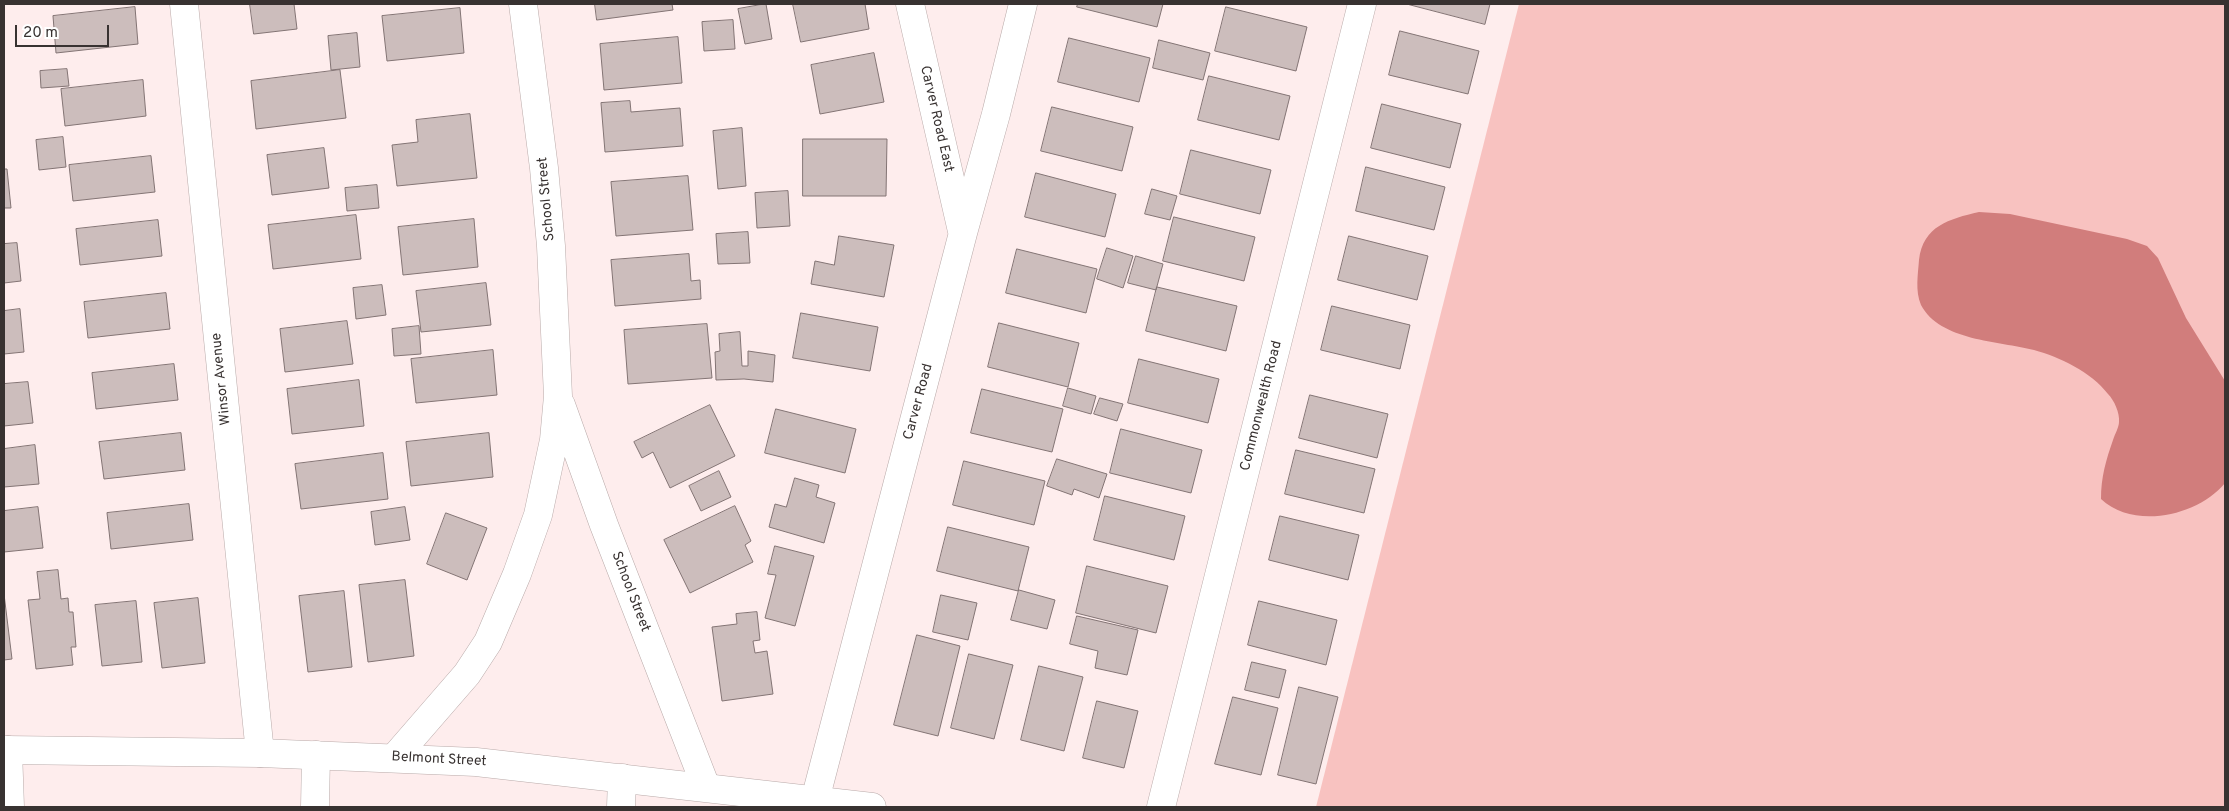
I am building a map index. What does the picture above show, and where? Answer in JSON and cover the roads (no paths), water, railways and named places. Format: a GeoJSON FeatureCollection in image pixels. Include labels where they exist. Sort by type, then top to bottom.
{"type":"FeatureCollection","features":[{"type":"Feature","properties":{"kind":"street","name":"Winsor Avenue"},"geometry":{"type":"LineString","coordinates":[[184,4],[260,753]]}},
{"type":"Feature","properties":{"kind":"street","name":"School Street"},"geometry":{"type":"LineString","coordinates":[[395,757],[467,674],[488,642],[517,574],[538,514],[554,440],[558,396],[556,323],[548,207],[523,4]]}},
{"type":"Feature","properties":{"kind":"street","name":"Carver Road East"},"geometry":{"type":"LineString","coordinates":[[910,4],[963,233]]}},
{"type":"Feature","properties":{"kind":"street","name":"Carver Road"},"geometry":{"type":"LineString","coordinates":[[815,800],[963,233],[996,114],[1022,4]]}},
{"type":"Feature","properties":{"kind":"street","name":"Commonwealth Road"},"geometry":{"type":"LineString","coordinates":[[1161,807],[1362,4]]}},
{"type":"Feature","properties":{"kind":"street","name":"School Street"},"geometry":{"type":"LineString","coordinates":[[558,396],[604,525],[706,787]]}},
{"type":"Feature","properties":{"kind":"street","name":"Belmont Street"},"geometry":{"type":"LineString","coordinates":[[6,750],[260,753],[395,757],[505,764],[872,807]]}},
{"type":"Feature","properties":{"kind":"street"},"geometry":{"type":"LineString","coordinates":[[6,750],[10,807]]}},
{"type":"Feature","properties":{"kind":"street"},"geometry":{"type":"LineString","coordinates":[[315,807],[316,755]]}},
{"type":"Feature","properties":{"kind":"street"},"geometry":{"type":"LineString","coordinates":[[621,807],[622,778]]}}]}
